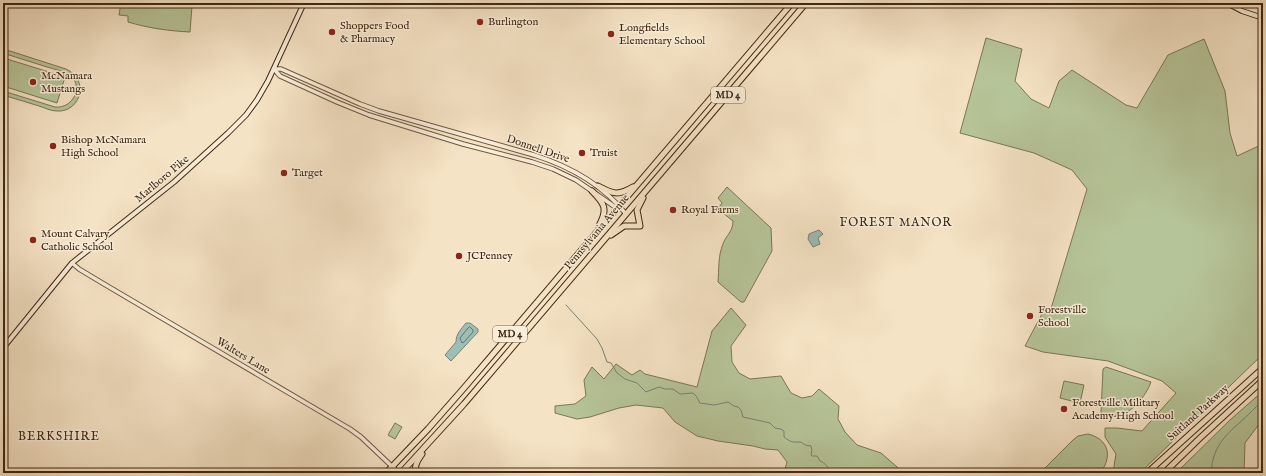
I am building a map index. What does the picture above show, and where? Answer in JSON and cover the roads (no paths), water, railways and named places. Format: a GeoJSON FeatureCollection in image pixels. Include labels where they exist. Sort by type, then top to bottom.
{"type":"FeatureCollection","features":[{"type":"Feature","properties":{"kind":"highway","name":"Pennsylvania Avenue"},"geometry":{"type":"LineString","coordinates":[[386,473],[446,409],[792,3]]}},
{"type":"Feature","properties":{"kind":"highway","name":"Pennsylvania Avenue"},"geometry":{"type":"LineString","coordinates":[[400,473],[464,404],[806,3]]}},
{"type":"Feature","properties":{"kind":"highway"},"geometry":{"type":"LineString","coordinates":[[598,186],[608,192],[617,193],[637,185]]}},
{"type":"Feature","properties":{"kind":"highway"},"geometry":{"type":"LineString","coordinates":[[598,246],[622,226],[640,226],[637,214],[638,208],[650,187]]}},
{"type":"Feature","properties":{"kind":"highway"},"geometry":{"type":"LineString","coordinates":[[591,239],[602,219],[605,210],[602,201],[592,191]]}},
{"type":"Feature","properties":{"kind":"highway","name":"Suitland Parkway"},"geometry":{"type":"LineString","coordinates":[[1147,473],[1263,368]]}},
{"type":"Feature","properties":{"kind":"highway","name":"Suitland Parkway"},"geometry":{"type":"LineString","coordinates":[[1164,473],[1210,428],[1263,380]]}},
{"type":"Feature","properties":{"kind":"highway"},"geometry":{"type":"LineString","coordinates":[[416,473],[416,464],[432,440]]}},
{"type":"Feature","properties":{"kind":"main road","name":"Marlboro Pike"},"geometry":{"type":"LineString","coordinates":[[3,348],[72,263],[174,182],[240,121],[257,100],[268,81],[304,3]]}},
{"type":"Feature","properties":{"kind":"main road"},"geometry":{"type":"LineString","coordinates":[[1227,3],[1242,11],[1263,18]]}},
{"type":"Feature","properties":{"kind":"street","name":"Donnell Drive"},"geometry":{"type":"LineString","coordinates":[[274,69],[281,69],[379,111],[544,158],[569,169],[598,186],[626,214]]}},
{"type":"Feature","properties":{"kind":"street","name":"Donnell Drive"},"geometry":{"type":"LineString","coordinates":[[274,69],[280,76],[369,115],[463,144],[539,164],[568,176],[618,207]]}},
{"type":"Feature","properties":{"kind":"street","name":"Walters Lane"},"geometry":{"type":"LineString","coordinates":[[72,263],[104,284],[350,429],[361,437],[400,473]]}},
{"type":"Feature","properties":{"kind":"water"},"geometry":{"type":"Polygon","coordinates":[[[819,230],[823,234],[818,238],[820,244],[813,247],[808,239],[809,234],[819,230]]]}},
{"type":"Feature","properties":{"kind":"water"},"geometry":{"type":"Polygon","coordinates":[[[466,323],[470,323],[478,329],[478,332],[451,361],[445,355],[456,342],[458,334],[466,323]]]}},
{"type":"Feature","properties":{"kind":"waterway"},"geometry":{"type":"LineString","coordinates":[[566,305],[597,339],[607,362],[611,363],[617,373],[625,379],[637,383],[646,392],[659,387],[673,389],[680,394],[693,393],[700,403],[714,405],[728,402],[738,407],[741,410],[743,417],[770,423],[775,428],[784,431],[784,437],[789,440],[801,442],[805,445],[811,446],[811,455],[817,456],[832,473]]}},
{"type":"Feature","properties":{"kind":"waterway"},"geometry":{"type":"LineString","coordinates":[[1211,473],[1215,453],[1223,439],[1263,400]]}},
{"type":"Feature","properties":{"kind":"place","name":"Burlington"},"geometry":{"type":"Point","coordinates":[480,22]}},
{"type":"Feature","properties":{"kind":"place","name":"Shoppers Food & Pharmacy"},"geometry":{"type":"Point","coordinates":[332,32]}},
{"type":"Feature","properties":{"kind":"place","name":"Longfields Elementary School"},"geometry":{"type":"Point","coordinates":[611,34]}},
{"type":"Feature","properties":{"kind":"place","name":"McNamara Mustangs"},"geometry":{"type":"Point","coordinates":[33,82]}},
{"type":"Feature","properties":{"kind":"place","name":"Bishop McNamara High School"},"geometry":{"type":"Point","coordinates":[53,146]}},
{"type":"Feature","properties":{"kind":"place","name":"Truist"},"geometry":{"type":"Point","coordinates":[582,153]}},
{"type":"Feature","properties":{"kind":"place","name":"Target"},"geometry":{"type":"Point","coordinates":[284,173]}},
{"type":"Feature","properties":{"kind":"place","name":"Royal Farms"},"geometry":{"type":"Point","coordinates":[673,210]}},
{"type":"Feature","properties":{"kind":"place","name":"Mount Calvary Catholic School"},"geometry":{"type":"Point","coordinates":[33,240]}},
{"type":"Feature","properties":{"kind":"place","name":"JCPenney"},"geometry":{"type":"Point","coordinates":[459,256]}},
{"type":"Feature","properties":{"kind":"place","name":"Forestville School"},"geometry":{"type":"Point","coordinates":[1030,316]}},
{"type":"Feature","properties":{"kind":"place","name":"Forestville Military Academy High School"},"geometry":{"type":"Point","coordinates":[1064,409]}},
{"type":"Feature","properties":{"kind":"district","name":"FOREST MANOR"},"geometry":{"type":"Point","coordinates":[896,222]}},
{"type":"Feature","properties":{"kind":"district","name":"BERKSHIRE"},"geometry":{"type":"Point","coordinates":[59,436]}}]}
